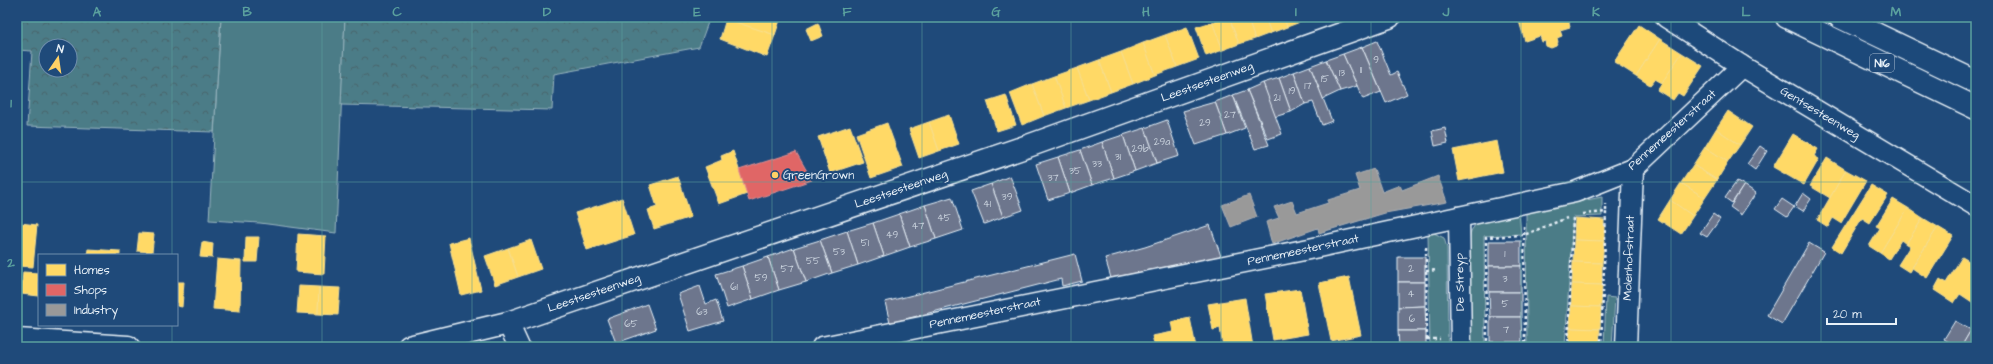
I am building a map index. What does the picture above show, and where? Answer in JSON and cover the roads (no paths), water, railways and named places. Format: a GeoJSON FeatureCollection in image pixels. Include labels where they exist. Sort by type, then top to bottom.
{"type":"FeatureCollection","features":[{"type":"Feature","properties":{"kind":"street","name":"Leestsesteenweg"},"geometry":{"type":"LineString","coordinates":[[409,347],[508,322],[1020,148],[1389,17]]}},
{"type":"Feature","properties":{"kind":"street","name":"Gentsesteenweg"},"geometry":{"type":"LineString","coordinates":[[1666,17],[1742,66],[1976,206]]}},
{"type":"Feature","properties":{"kind":"street","name":"N16"},"geometry":{"type":"LineString","coordinates":[[1787,17],[1976,108]]}},
{"type":"Feature","properties":{"kind":"street","name":"N16"},"geometry":{"type":"LineString","coordinates":[[1840,17],[1976,82]]}},
{"type":"Feature","properties":{"kind":"street","name":"Pennemeesterstraat"},"geometry":{"type":"LineString","coordinates":[[822,347],[1309,249],[1576,192],[1633,169],[1742,66]]}},
{"type":"Feature","properties":{"kind":"street","name":"Molenhofstraat"},"geometry":{"type":"LineString","coordinates":[[1626,347],[1633,169]]}},
{"type":"Feature","properties":{"kind":"street","name":"De Streyp"},"geometry":{"type":"LineString","coordinates":[[1459,217],[1461,347]]}},
{"type":"Feature","properties":{"kind":"street"},"geometry":{"type":"LineString","coordinates":[[508,322],[520,347]]}},
{"type":"Feature","properties":{"kind":"street"},"geometry":{"type":"LineString","coordinates":[[17,340],[128,347]]}},
{"type":"Feature","properties":{"kind":"place","name":"GreenGrown"},"geometry":{"type":"Point","coordinates":[775,175]}}]}
